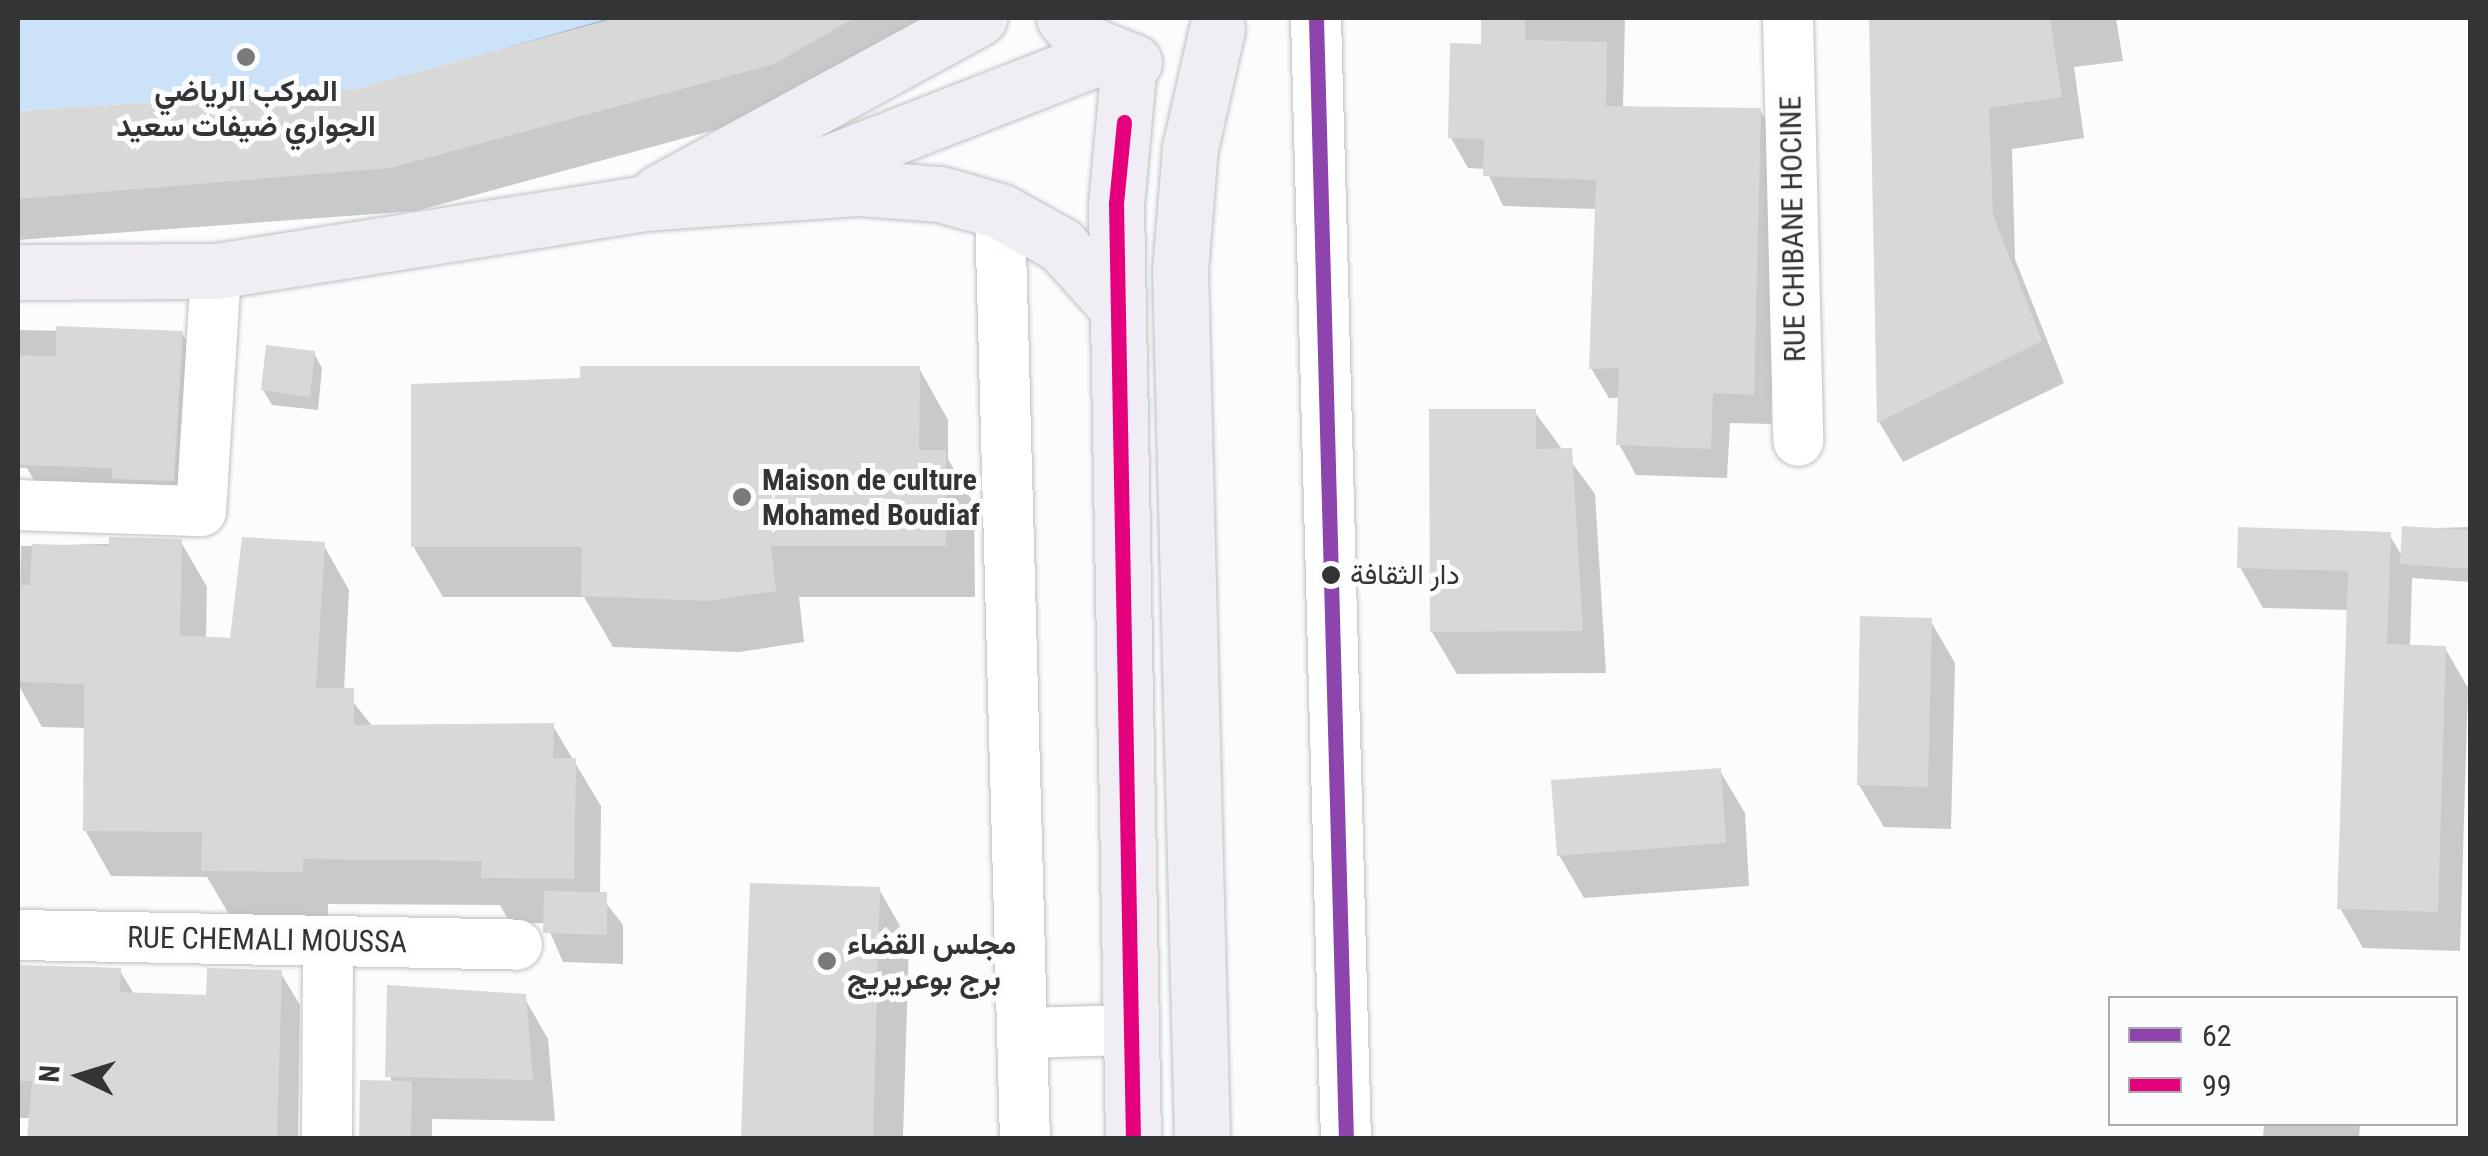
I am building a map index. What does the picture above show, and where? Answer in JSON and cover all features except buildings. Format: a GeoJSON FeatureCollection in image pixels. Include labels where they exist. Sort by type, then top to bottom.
{"type":"FeatureCollection","features":[{"type":"Feature","properties":{"kind":"main road"},"geometry":{"type":"LineString","coordinates":[[643,203],[979,18]]}},
{"type":"Feature","properties":{"kind":"main road"},"geometry":{"type":"LineString","coordinates":[[1064,18],[1117,59]]}},
{"type":"Feature","properties":{"kind":"main road"},"geometry":{"type":"LineString","coordinates":[[763,188],[1117,59],[1177,57],[1220,23]]}},
{"type":"Feature","properties":{"kind":"main road"},"geometry":{"type":"LineString","coordinates":[[1202,1138],[1180,270],[1190,148],[1220,23]]}},
{"type":"Feature","properties":{"kind":"main road"},"geometry":{"type":"LineString","coordinates":[[1117,59],[1133,1138]]}},
{"type":"Feature","properties":{"kind":"main road"},"geometry":{"type":"LineString","coordinates":[[18,272],[216,271],[643,203],[763,188],[900,190],[1000,211],[1060,245],[1118,308]]}},
{"type":"Feature","properties":{"kind":"main road"},"geometry":{"type":"LineString","coordinates":[[1130,1030],[1201,1033]]}},
{"type":"Feature","properties":{"kind":"street"},"geometry":{"type":"LineString","coordinates":[[1316,18],[1346,1138]]}},
{"type":"Feature","properties":{"kind":"street","name":"RUE CHIBANE HOCINE"},"geometry":{"type":"LineString","coordinates":[[1788,18],[1798,441]]}},
{"type":"Feature","properties":{"kind":"street"},"geometry":{"type":"LineString","coordinates":[[1000,211],[1024,1138]]}},
{"type":"Feature","properties":{"kind":"street"},"geometry":{"type":"LineString","coordinates":[[18,505],[202,511],[216,271]]}},
{"type":"Feature","properties":{"kind":"street","name":"RUE CHEMALI MOUSSA"},"geometry":{"type":"LineString","coordinates":[[18,935],[517,945]]}},
{"type":"Feature","properties":{"kind":"street"},"geometry":{"type":"LineString","coordinates":[[327,1138],[328,941]]}},
{"type":"Feature","properties":{"kind":"street"},"geometry":{"type":"LineString","coordinates":[[1022,1033],[1130,1030]]}},
{"type":"Feature","properties":{"kind":"shaded area","name":"المركب الرياضي الجواري ضيفات سعيد"},"geometry":{"type":"Polygon","coordinates":[[[18,18],[616,18],[355,89],[18,111],[18,18]]]}},
{"type":"Feature","properties":{"kind":"transit line","name":"62"},"geometry":{"type":"LineString","coordinates":[[1316,18],[1346,1138]]}},
{"type":"Feature","properties":{"kind":"transit line","name":"99"},"geometry":{"type":"LineString","coordinates":[[1124,122],[1116,204],[1133,1138]]}},
{"type":"Feature","properties":{"kind":"place","name":"المركب الرياضي الجواري ضيفات سعيد"},"geometry":{"type":"Point","coordinates":[246,57]}},
{"type":"Feature","properties":{"kind":"place","name":"Maison de culture Mohamed Boudiaf"},"geometry":{"type":"Point","coordinates":[742,497]}},
{"type":"Feature","properties":{"kind":"place","name":"دار الثقافة"},"geometry":{"type":"Point","coordinates":[1331,575]}},
{"type":"Feature","properties":{"kind":"place","name":"مجلس القضاء برج بوعريريج"},"geometry":{"type":"Point","coordinates":[827,961]}}]}
